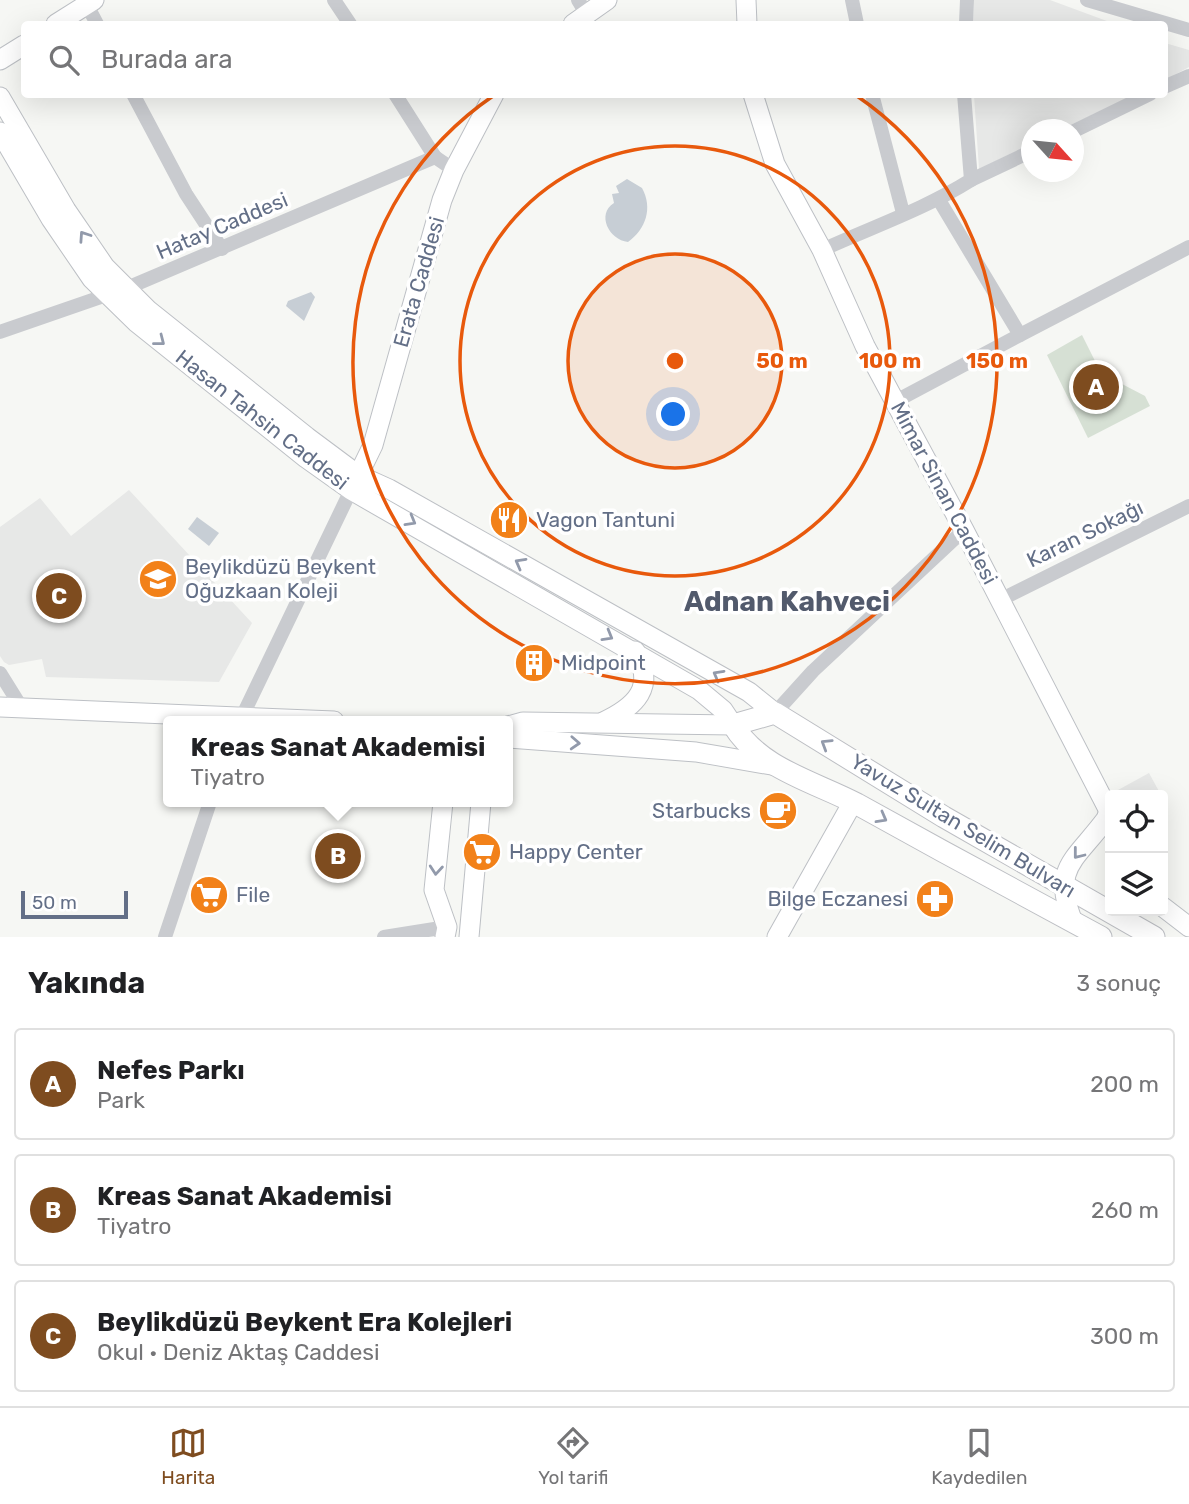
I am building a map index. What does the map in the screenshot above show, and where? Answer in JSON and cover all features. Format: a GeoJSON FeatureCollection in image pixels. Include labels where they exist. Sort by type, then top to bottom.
{"type":"FeatureCollection","features":[{"type":"Feature","properties":{"kind":"main road"},"geometry":{"type":"LineString","coordinates":[[733,725],[775,713]]}},
{"type":"Feature","properties":{"kind":"main road","name":"Yavuz Sultan Selim Bulvarı"},"geometry":{"type":"LineString","coordinates":[[775,713],[944,817],[1154,937]]}},
{"type":"Feature","properties":{"kind":"main road","name":"Yavuz Sultan Selim Bulvarı"},"geometry":{"type":"LineString","coordinates":[[733,725],[742,740],[777,766],[853,802],[1101,937]]}},
{"type":"Feature","properties":{"kind":"street"},"geometry":{"type":"LineString","coordinates":[[334,0],[348,21]]}},
{"type":"Feature","properties":{"kind":"street"},"geometry":{"type":"LineString","coordinates":[[579,12],[607,0]]}},
{"type":"Feature","properties":{"kind":"street"},"geometry":{"type":"LineString","coordinates":[[746,0],[747,21]]}},
{"type":"Feature","properties":{"kind":"street"},"geometry":{"type":"LineString","coordinates":[[852,0],[856,21]]}},
{"type":"Feature","properties":{"kind":"street"},"geometry":{"type":"LineString","coordinates":[[965,21],[967,0]]}},
{"type":"Feature","properties":{"kind":"street"},"geometry":{"type":"LineString","coordinates":[[1087,0],[1158,21]]}},
{"type":"Feature","properties":{"kind":"street"},"geometry":{"type":"LineString","coordinates":[[61,21],[90,2],[96,21]]}},
{"type":"Feature","properties":{"kind":"street"},"geometry":{"type":"LineString","coordinates":[[1168,24],[1189,30]]}},
{"type":"Feature","properties":{"kind":"street"},"geometry":{"type":"LineString","coordinates":[[0,60],[21,47]]}},
{"type":"Feature","properties":{"kind":"street"},"geometry":{"type":"LineString","coordinates":[[1168,85],[1189,76]]}},
{"type":"Feature","properties":{"kind":"street","name":"Hasan Tahsin Caddesi"},"geometry":{"type":"LineString","coordinates":[[0,97],[118,292]]}},
{"type":"Feature","properties":{"kind":"street"},"geometry":{"type":"LineString","coordinates":[[135,98],[186,194],[222,249]]}},
{"type":"Feature","properties":{"kind":"street"},"geometry":{"type":"LineString","coordinates":[[398,98],[435,157],[454,170]]}},
{"type":"Feature","properties":{"kind":"street","name":"Erata Caddesi"},"geometry":{"type":"LineString","coordinates":[[354,482],[373,445],[439,212],[454,170],[492,98]]}},
{"type":"Feature","properties":{"kind":"street","name":"Mimar Sinan Caddesi"},"geometry":{"type":"LineString","coordinates":[[754,98],[775,164],[822,250],[865,346],[1000,600],[1105,815]]}},
{"type":"Feature","properties":{"kind":"street"},"geometry":{"type":"LineString","coordinates":[[873,98],[903,212]]}},
{"type":"Feature","properties":{"kind":"street"},"geometry":{"type":"LineString","coordinates":[[964,98],[971,180]]}},
{"type":"Feature","properties":{"kind":"street"},"geometry":{"type":"LineString","coordinates":[[1084,126],[1142,98]]}},
{"type":"Feature","properties":{"kind":"street","name":"Hasan Tahsin Caddesi"},"geometry":{"type":"LineString","coordinates":[[0,132],[58,229],[92,279],[148,310],[354,482],[699,690],[723,710],[733,725]]}},
{"type":"Feature","properties":{"kind":"street"},"geometry":{"type":"LineString","coordinates":[[822,250],[903,212],[939,200],[971,180],[1021,156]]}},
{"type":"Feature","properties":{"kind":"street","name":"Hatay Caddesi"},"geometry":{"type":"LineString","coordinates":[[1,330],[118,292],[435,157]]}},
{"type":"Feature","properties":{"kind":"street"},"geometry":{"type":"LineString","coordinates":[[939,200],[1020,335]]}},
{"type":"Feature","properties":{"kind":"street"},"geometry":{"type":"LineString","coordinates":[[896,401],[1189,247]]}},
{"type":"Feature","properties":{"kind":"street"},"geometry":{"type":"LineString","coordinates":[[242,716],[354,482],[401,496],[748,692],[775,713],[813,671],[964,530]]}},
{"type":"Feature","properties":{"kind":"street","name":"Karan Sokağı"},"geometry":{"type":"LineString","coordinates":[[1000,600],[1189,506]]}},
{"type":"Feature","properties":{"kind":"street"},"geometry":{"type":"LineString","coordinates":[[601,723],[635,703],[645,679],[643,664],[635,651]]}},
{"type":"Feature","properties":{"kind":"street"},"geometry":{"type":"LineString","coordinates":[[0,673],[23,710]]}},
{"type":"Feature","properties":{"kind":"street"},"geometry":{"type":"LineString","coordinates":[[0,707],[168,716]]}},
{"type":"Feature","properties":{"kind":"street"},"geometry":{"type":"LineString","coordinates":[[513,725],[523,722],[733,725]]}},
{"type":"Feature","properties":{"kind":"street"},"geometry":{"type":"LineString","coordinates":[[513,738],[696,752],[777,766]]}},
{"type":"Feature","properties":{"kind":"street"},"geometry":{"type":"LineString","coordinates":[[778,937],[853,802]]}},
{"type":"Feature","properties":{"kind":"street"},"geometry":{"type":"LineString","coordinates":[[165,937],[208,807]]}},
{"type":"Feature","properties":{"kind":"street"},"geometry":{"type":"LineString","coordinates":[[442,807],[434,890],[446,932]]}},
{"type":"Feature","properties":{"kind":"street"},"geometry":{"type":"LineString","coordinates":[[384,937],[470,931],[481,807]]}},
{"type":"Feature","properties":{"kind":"street"},"geometry":{"type":"LineString","coordinates":[[1073,922],[1063,897],[1065,873],[1105,821]]}},
{"type":"Feature","properties":{"kind":"street"},"geometry":{"type":"LineString","coordinates":[[1168,911],[1189,927]]}},
{"type":"Feature","properties":{"kind":"shaded area"},"geometry":{"type":"Polygon","coordinates":[[[974,0],[1050,0],[1107,21],[973,21],[974,0]]]}},
{"type":"Feature","properties":{"kind":"shaded area"},"geometry":{"type":"Polygon","coordinates":[[[1168,44],[1189,50],[1189,67],[1168,78],[1168,44]]]}},
{"type":"Feature","properties":{"kind":"shaded area"},"geometry":{"type":"Polygon","coordinates":[[[974,98],[1128,98],[1083,119],[1021,119],[1021,149],[979,169],[974,98]]]}},
{"type":"Feature","properties":{"kind":"shaded area"},"geometry":{"type":"Polygon","coordinates":[[[627,179],[642,188],[647,203],[646,218],[639,231],[628,242],[610,232],[606,220],[606,213],[614,203],[612,194],[619,193],[616,186],[627,179]]]}},
{"type":"Feature","properties":{"kind":"shaded area"},"geometry":{"type":"Polygon","coordinates":[[[311,292],[315,297],[304,321],[286,306],[288,301],[311,292]]]}},
{"type":"Feature","properties":{"kind":"shaded area"},"geometry":{"type":"Polygon","coordinates":[[[1082,335],[1101,373],[1145,396],[1150,406],[1088,438],[1047,355],[1082,335]]]}},
{"type":"Feature","properties":{"kind":"shaded area"},"geometry":{"type":"Polygon","coordinates":[[[129,490],[252,623],[219,682],[46,677],[42,659],[9,665],[4,662],[0,656],[0,527],[40,498],[71,536],[129,490]]]}},
{"type":"Feature","properties":{"kind":"shaded area"},"geometry":{"type":"Polygon","coordinates":[[[197,517],[219,533],[209,546],[188,529],[197,517]]]}},
{"type":"Feature","properties":{"kind":"shaded area"},"geometry":{"type":"Polygon","coordinates":[[[1149,773],[1158,790],[1118,790],[1149,773]]]}},
{"type":"Feature","properties":{"kind":"place","name":"Nefes Parkı"},"geometry":{"type":"Point","coordinates":[1096,387]}},
{"type":"Feature","properties":{"kind":"place","name":"Vagon Tantuni"},"geometry":{"type":"Point","coordinates":[509,520]}},
{"type":"Feature","properties":{"kind":"place","name":"Beylikdüzü Beykent Oğuzkaan Koleji"},"geometry":{"type":"Point","coordinates":[158,579]}},
{"type":"Feature","properties":{"kind":"place","name":"Beylikdüzü Beykent Era Kolejleri"},"geometry":{"type":"Point","coordinates":[59,596]}},
{"type":"Feature","properties":{"kind":"place","name":"Midpoint"},"geometry":{"type":"Point","coordinates":[534,663]}},
{"type":"Feature","properties":{"kind":"place","name":"Starbucks"},"geometry":{"type":"Point","coordinates":[778,811]}},
{"type":"Feature","properties":{"kind":"place","name":"Happy Center"},"geometry":{"type":"Point","coordinates":[482,852]}},
{"type":"Feature","properties":{"kind":"place","name":"Kreas Sanat Akademisi"},"geometry":{"type":"Point","coordinates":[338,856]}},
{"type":"Feature","properties":{"kind":"place","name":"File"},"geometry":{"type":"Point","coordinates":[209,895]}},
{"type":"Feature","properties":{"kind":"place","name":"Bilge Eczanesi"},"geometry":{"type":"Point","coordinates":[935,899]}},
{"type":"Feature","properties":{"kind":"district","name":"Adnan Kahveci"},"geometry":{"type":"Point","coordinates":[787,601]}}]}
